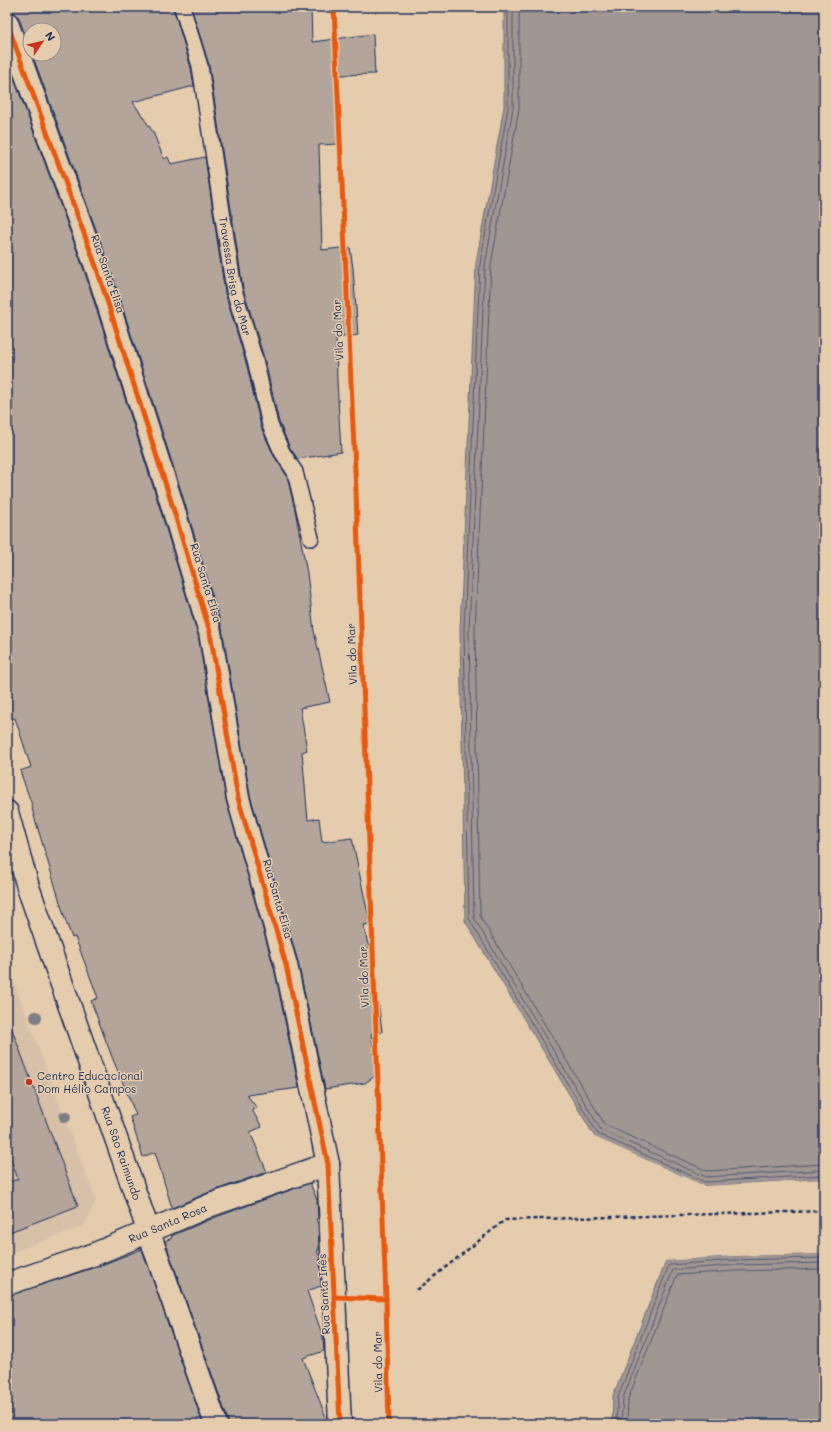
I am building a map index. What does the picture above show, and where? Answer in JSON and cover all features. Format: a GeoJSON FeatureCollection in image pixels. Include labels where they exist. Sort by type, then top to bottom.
{"type":"FeatureCollection","features":[{"type":"Feature","properties":{"kind":"street","name":"Rua Santa Elisa"},"geometry":{"type":"LineString","coordinates":[[7,23],[97,269],[210,632],[238,798],[286,965],[328,1164]]}},
{"type":"Feature","properties":{"kind":"street","name":"Rua São Raimundo"},"geometry":{"type":"LineString","coordinates":[[7,812],[28,887],[216,1424]]}},
{"type":"Feature","properties":{"kind":"street","name":"Rua Santa Rosa"},"geometry":{"type":"LineString","coordinates":[[7,1284],[94,1254],[211,1205],[328,1164]]}},
{"type":"Feature","properties":{"kind":"street","name":"Rua Santa Inês"},"geometry":{"type":"LineString","coordinates":[[328,1164],[340,1424]]}},
{"type":"Feature","properties":{"kind":"lane","name":"Travessa Brisa do Mar"},"geometry":{"type":"LineString","coordinates":[[182,7],[200,66],[234,290],[256,364],[270,425],[282,452],[295,472],[311,538]]}},
{"type":"Feature","properties":{"kind":"path"},"geometry":{"type":"LineString","coordinates":[[417,1290],[505,1220],[824,1211]]}},
{"type":"Feature","properties":{"kind":"shaded area","name":"Centro Educacional Dom Hélio Campos"},"geometry":{"type":"Polygon","coordinates":[[[7,964],[96,1201],[84,1226],[7,1254],[7,964]]]}},
{"type":"Feature","properties":{"kind":"water"},"geometry":{"type":"Polygon","coordinates":[[[504,7],[824,7],[824,1179],[705,1186],[595,1137],[465,921],[460,630],[476,263],[504,107],[504,7]]]}},
{"type":"Feature","properties":{"kind":"water"},"geometry":{"type":"Polygon","coordinates":[[[824,1254],[824,1424],[612,1424],[613,1396],[666,1261],[735,1256],[824,1254]]]}},
{"type":"Feature","properties":{"kind":"pier"},"geometry":{"type":"Polygon","coordinates":[[[592,1137],[705,1186],[824,1179],[824,1181],[704,1188],[592,1137]]]}},
{"type":"Feature","properties":{"kind":"pier"},"geometry":{"type":"Polygon","coordinates":[[[824,1252],[824,1254],[735,1256],[664,1261],[666,1259],[735,1254],[824,1252]]]}},
{"type":"Feature","properties":{"kind":"building"},"geometry":{"type":"Polygon","coordinates":[[[7,7],[173,7],[191,68],[194,86],[133,102],[153,132],[164,159],[168,157],[171,164],[205,157],[225,293],[247,366],[261,427],[274,456],[287,476],[307,573],[314,631],[330,702],[300,708],[307,750],[302,752],[308,820],[319,818],[322,842],[352,838],[370,924],[363,925],[374,966],[382,1032],[371,1034],[378,1074],[365,1083],[325,1089],[298,962],[250,795],[222,628],[182,494],[109,265],[35,62],[62,62],[62,22],[22,22],[22,26],[19,18],[15,13],[7,11],[7,7]]]}},
{"type":"Feature","properties":{"kind":"building"},"geometry":{"type":"Polygon","coordinates":[[[191,7],[311,7],[312,42],[373,34],[375,74],[339,75],[338,144],[319,145],[322,250],[350,247],[358,335],[336,338],[341,452],[298,459],[290,448],[279,422],[265,361],[243,288],[209,65],[191,7]]]}},
{"type":"Feature","properties":{"kind":"building"},"geometry":{"type":"Polygon","coordinates":[[[7,59],[85,273],[158,502],[198,635],[226,800],[274,968],[299,1088],[247,1095],[257,1108],[252,1110],[262,1127],[250,1132],[267,1172],[207,1193],[172,1208],[155,1152],[143,1157],[130,1117],[136,1115],[91,1001],[98,998],[75,937],[72,938],[66,922],[32,809],[33,808],[20,771],[31,767],[15,718],[7,720],[7,59]]]}},
{"type":"Feature","properties":{"kind":"building"},"geometry":{"type":"Polygon","coordinates":[[[10,1024],[78,1206],[7,1233],[7,1183],[18,1179],[7,1149],[7,1025],[10,1024]]]}},
{"type":"Feature","properties":{"kind":"building"},"geometry":{"type":"Polygon","coordinates":[[[310,1183],[317,1200],[318,1218],[316,1219],[318,1224],[319,1250],[317,1251],[320,1257],[321,1286],[307,1291],[323,1337],[324,1351],[303,1358],[327,1420],[327,1424],[228,1424],[228,1420],[165,1241],[172,1238],[171,1236],[216,1217],[310,1183]]]}},
{"type":"Feature","properties":{"kind":"building"},"geometry":{"type":"Polygon","coordinates":[[[142,1249],[203,1424],[7,1424],[7,1296],[99,1266],[142,1249]]]}},
{"type":"Feature","properties":{"kind":"cycle path","name":"Vila do Mar"},"geometry":{"type":"LineString","coordinates":[[334,7],[356,492],[386,1299]]}},
{"type":"Feature","properties":{"kind":"cycle path"},"geometry":{"type":"LineString","coordinates":[[7,23],[97,269],[170,498],[210,632],[238,798],[286,965],[328,1164],[340,1424]]}},
{"type":"Feature","properties":{"kind":"cycle path","name":"Vila do Mar"},"geometry":{"type":"LineString","coordinates":[[334,1297],[386,1299],[389,1424]]}},
{"type":"Feature","properties":{"kind":"place","name":"Centro Educacional Dom Hélio Campos"},"geometry":{"type":"Point","coordinates":[29,1082]}}]}
